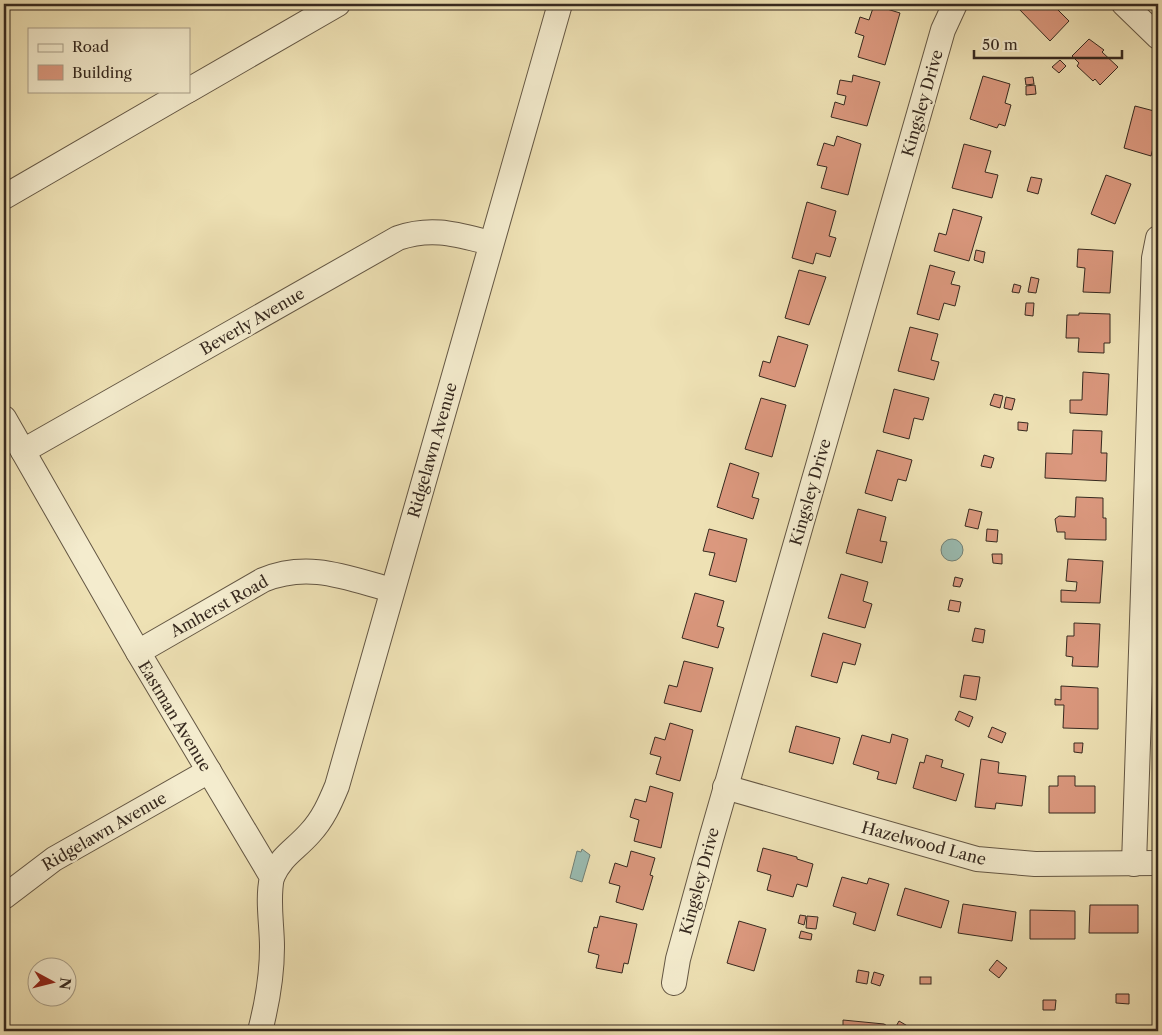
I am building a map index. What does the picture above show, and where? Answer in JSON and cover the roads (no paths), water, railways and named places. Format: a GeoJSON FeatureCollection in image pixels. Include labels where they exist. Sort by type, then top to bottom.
{"type":"FeatureCollection","features":[{"type":"Feature","properties":{"kind":"street"},"geometry":{"type":"LineString","coordinates":[[190,90],[338,4]]}},
{"type":"Feature","properties":{"kind":"street","name":"Ridgelawn Avenue"},"geometry":{"type":"LineString","coordinates":[[272,877],[283,858],[309,835],[321,820],[330,803],[560,4]]}},
{"type":"Feature","properties":{"kind":"street","name":"Kingsley Drive"},"geometry":{"type":"LineString","coordinates":[[674,983],[678,959],[725,787],[943,30],[955,4]]}},
{"type":"Feature","properties":{"kind":"street"},"geometry":{"type":"LineString","coordinates":[[1124,4],[1158,37]]}},
{"type":"Feature","properties":{"kind":"street"},"geometry":{"type":"LineString","coordinates":[[4,197],[186,92]]}},
{"type":"Feature","properties":{"kind":"street","name":"Beverly Avenue"},"geometry":{"type":"LineString","coordinates":[[23,451],[398,238],[413,233],[442,231],[491,243]]}},
{"type":"Feature","properties":{"kind":"street"},"geometry":{"type":"LineString","coordinates":[[1134,864],[1154,258],[1158,238]]}},
{"type":"Feature","properties":{"kind":"street","name":"Eastman Avenue"},"geometry":{"type":"LineString","coordinates":[[4,418],[138,652],[272,877]]}},
{"type":"Feature","properties":{"kind":"street","name":"Amherst Road"},"geometry":{"type":"LineString","coordinates":[[138,652],[263,580],[294,570],[318,570],[392,590]]}},
{"type":"Feature","properties":{"kind":"street","name":"Ridgelawn Avenue"},"geometry":{"type":"LineString","coordinates":[[4,894],[54,859],[209,771]]}},
{"type":"Feature","properties":{"kind":"street","name":"Hazelwood Lane"},"geometry":{"type":"LineString","coordinates":[[725,787],[983,860],[1035,864],[1158,863]]}},
{"type":"Feature","properties":{"kind":"street"},"geometry":{"type":"LineString","coordinates":[[260,1031],[270,978],[272,949],[270,888],[272,877]]}},
{"type":"Feature","properties":{"kind":"water"},"geometry":{"type":"Polygon","coordinates":[[[952,539],[962,546],[963,550],[956,560],[952,561],[942,554],[941,550],[948,540],[952,539]]]}},
{"type":"Feature","properties":{"kind":"water"},"geometry":{"type":"Polygon","coordinates":[[[582,849],[590,855],[582,882],[570,878],[577,851],[581,852],[582,849]]]}}]}
